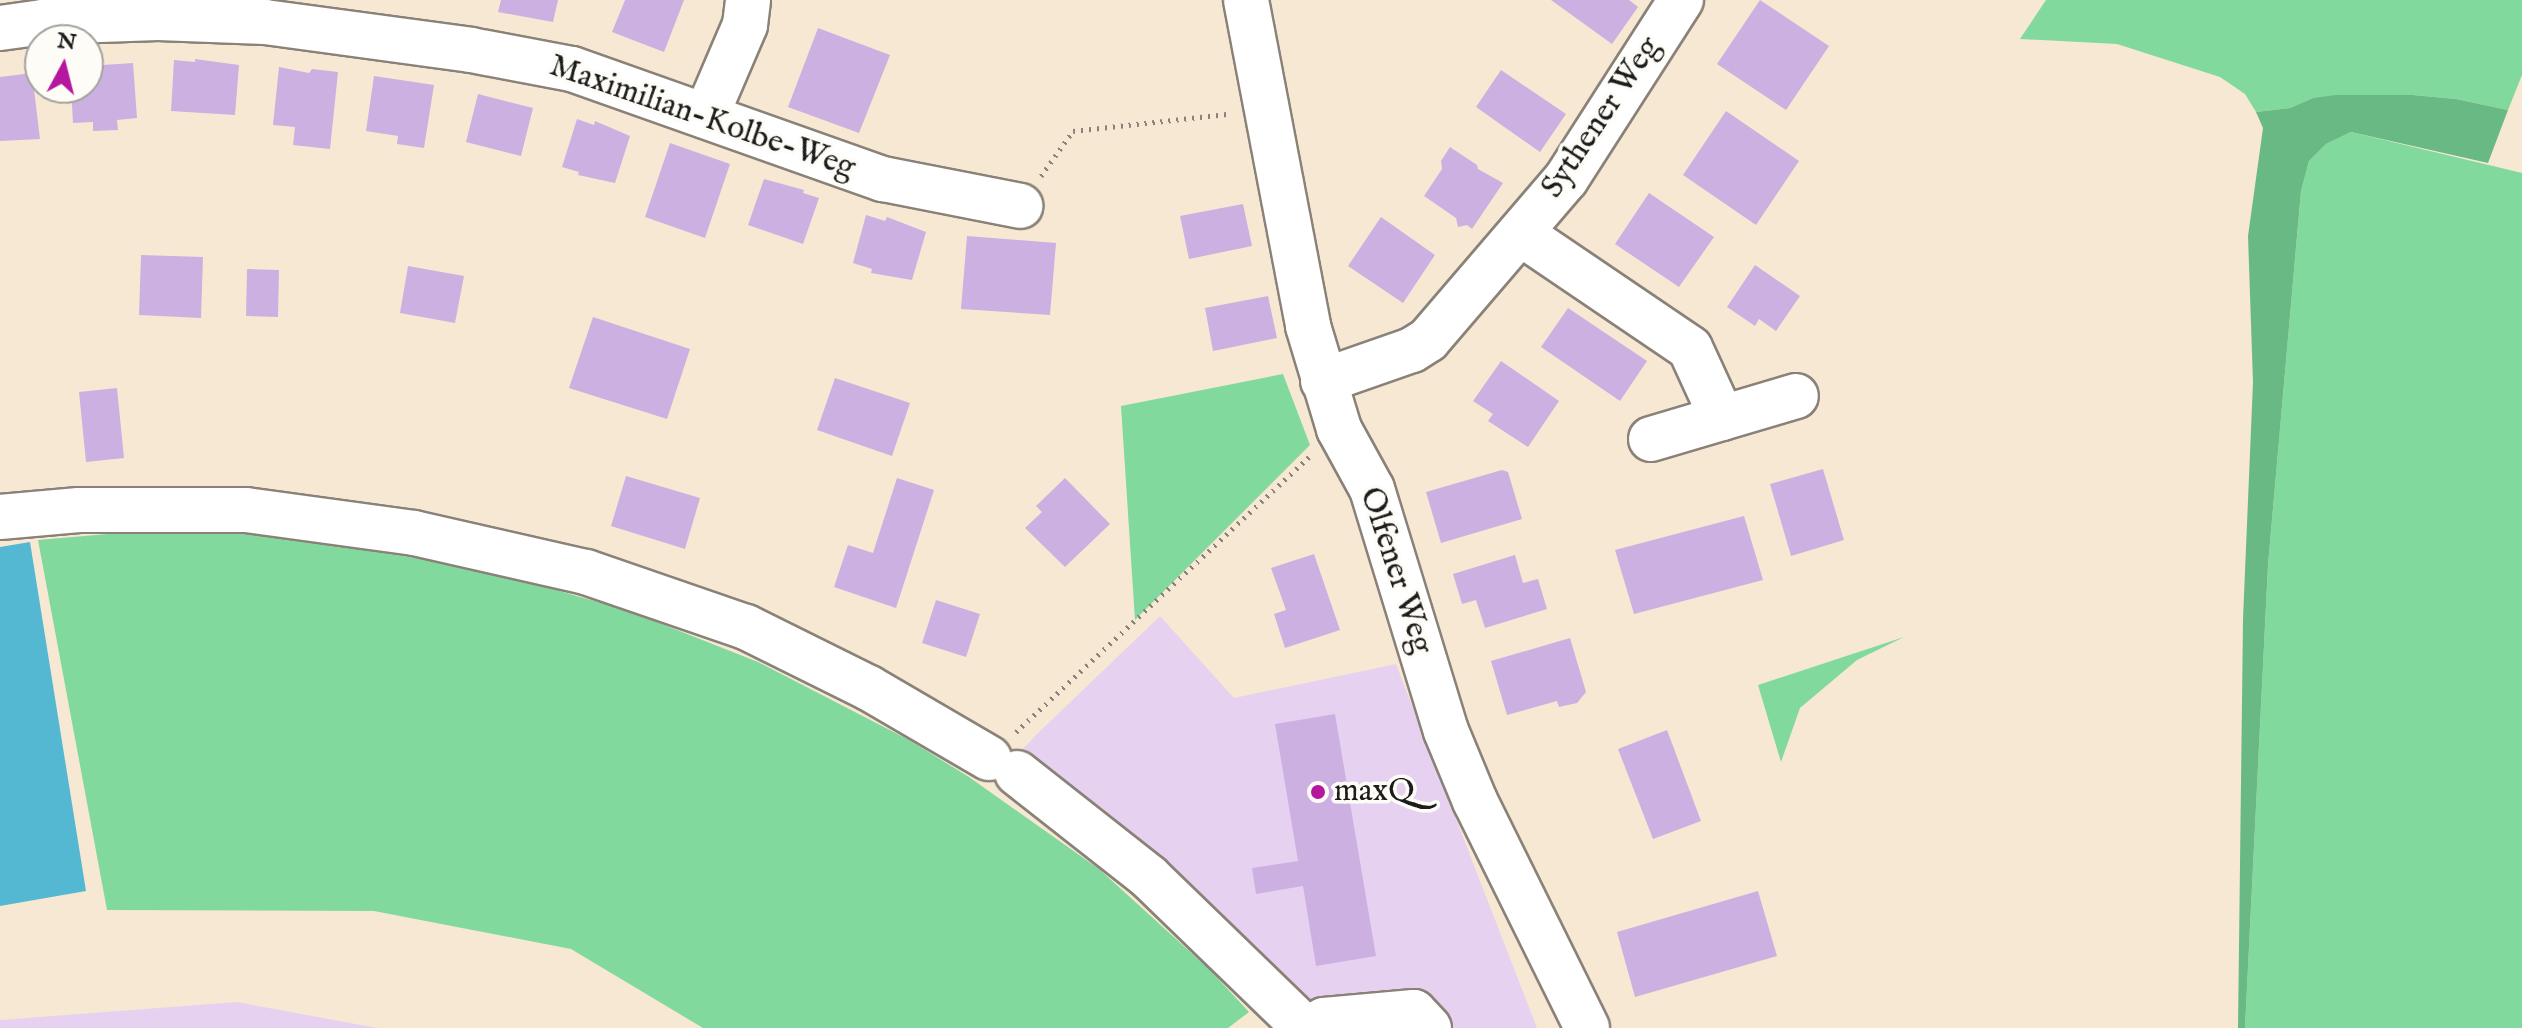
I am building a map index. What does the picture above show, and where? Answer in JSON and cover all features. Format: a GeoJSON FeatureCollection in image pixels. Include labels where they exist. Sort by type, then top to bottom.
{"type":"FeatureCollection","features":[{"type":"Feature","properties":{"kind":"street"},"geometry":{"type":"LineString","coordinates":[[706,116],[745,25],[748,0]]}},
{"type":"Feature","properties":{"kind":"street","name":"Olfener Weg"},"geometry":{"type":"LineString","coordinates":[[1246,0],[1308,326],[1323,381],[1339,429],[1372,489],[1446,731],[1469,787],[1587,1028]]}},
{"type":"Feature","properties":{"kind":"street","name":"Sythener Weg"},"geometry":{"type":"LineString","coordinates":[[1323,381],[1412,350],[1428,340],[1566,179],[1681,0]]}},
{"type":"Feature","properties":{"kind":"street","name":"Maximilian-Kolbe-Weg"},"geometry":{"type":"LineString","coordinates":[[0,28],[43,22],[158,18],[265,22],[364,33],[572,69],[883,179],[1020,206]]}},
{"type":"Feature","properties":{"kind":"street","name":"Sythener Weg"},"geometry":{"type":"LineString","coordinates":[[1520,233],[1690,348],[1722,418]]}},
{"type":"Feature","properties":{"kind":"street"},"geometry":{"type":"LineString","coordinates":[[1651,439],[1796,396]]}},
{"type":"Feature","properties":{"kind":"street"},"geometry":{"type":"LineString","coordinates":[[0,517],[79,510],[246,510],[414,533],[586,572],[746,627],[869,688],[1003,765],[1149,877],[1308,1028],[1324,1020],[1414,1012],[1429,1028]]}},
{"type":"Feature","properties":{"kind":"path"},"geometry":{"type":"LineString","coordinates":[[1020,206],[1073,131],[1269,109]]}},
{"type":"Feature","properties":{"kind":"path"},"geometry":{"type":"LineString","coordinates":[[1003,765],[1339,429]]}},
{"type":"Feature","properties":{"kind":"shaded area"},"geometry":{"type":"Polygon","coordinates":[[[1160,616],[1234,698],[1396,664],[1537,1028],[1283,1028],[1215,957],[997,777],[1036,735],[1160,616]]]}},
{"type":"Feature","properties":{"kind":"shaded area"},"geometry":{"type":"Polygon","coordinates":[[[237,1002],[377,1028],[0,1028],[0,1020],[237,1002]]]}},
{"type":"Feature","properties":{"kind":"green space"},"geometry":{"type":"Polygon","coordinates":[[[2046,0],[2522,0],[2522,75],[2508,110],[2456,99],[2413,95],[2313,98],[2290,108],[2256,112],[2245,94],[2220,77],[2117,44],[2020,39],[2046,0]]]}},
{"type":"Feature","properties":{"kind":"green space"},"geometry":{"type":"Polygon","coordinates":[[[2413,95],[2456,99],[2508,110],[2488,163],[2351,132],[2326,144],[2309,161],[2301,191],[2268,565],[2245,1028],[2238,1028],[2243,619],[2253,382],[2248,236],[2263,128],[2256,112],[2290,108],[2313,98],[2413,95]]]}},
{"type":"Feature","properties":{"kind":"green space"},"geometry":{"type":"Polygon","coordinates":[[[2351,132],[2522,173],[2522,1028],[2245,1028],[2268,565],[2301,191],[2309,161],[2326,144],[2351,132]]]}},
{"type":"Feature","properties":{"kind":"green space"},"geometry":{"type":"Polygon","coordinates":[[[1283,374],[1310,445],[1135,620],[1121,406],[1283,374]]]}},
{"type":"Feature","properties":{"kind":"green space"},"geometry":{"type":"Polygon","coordinates":[[[131,532],[257,534],[476,567],[629,611],[758,662],[909,740],[969,777],[1099,869],[1209,969],[1249,1012],[1228,1028],[703,1028],[571,949],[374,911],[107,910],[38,540],[131,532]]]}},
{"type":"Feature","properties":{"kind":"green space"},"geometry":{"type":"Polygon","coordinates":[[[1904,637],[1857,660],[1800,708],[1781,762],[1758,685],[1904,637]]]}},
{"type":"Feature","properties":{"kind":"water"},"geometry":{"type":"Polygon","coordinates":[[[30,542],[86,891],[0,906],[0,547],[30,542]]]}},
{"type":"Feature","properties":{"kind":"building"},"geometry":{"type":"Polygon","coordinates":[[[501,0],[558,0],[553,22],[498,12],[501,0]]]}},
{"type":"Feature","properties":{"kind":"building"},"geometry":{"type":"Polygon","coordinates":[[[625,0],[684,0],[664,52],[612,32],[625,0]]]}},
{"type":"Feature","properties":{"kind":"building"},"geometry":{"type":"Polygon","coordinates":[[[1551,0],[1629,0],[1638,7],[1612,44],[1551,0]]]}},
{"type":"Feature","properties":{"kind":"building"},"geometry":{"type":"Polygon","coordinates":[[[1760,0],[1829,46],[1786,110],[1717,64],[1760,0]]]}},
{"type":"Feature","properties":{"kind":"building"},"geometry":{"type":"Polygon","coordinates":[[[818,28],[890,55],[859,133],[788,107],[818,28]]]}},
{"type":"Feature","properties":{"kind":"building"},"geometry":{"type":"Polygon","coordinates":[[[195,59],[239,65],[235,115],[171,111],[174,60],[195,62],[195,59]]]}},
{"type":"Feature","properties":{"kind":"building"},"geometry":{"type":"Polygon","coordinates":[[[133,63],[137,118],[117,120],[118,130],[93,131],[93,122],[73,123],[72,104],[104,104],[104,65],[133,63]]]}},
{"type":"Feature","properties":{"kind":"building"},"geometry":{"type":"Polygon","coordinates":[[[279,67],[309,73],[312,69],[338,72],[330,149],[293,145],[295,127],[273,125],[279,67]]]}},
{"type":"Feature","properties":{"kind":"building"},"geometry":{"type":"Polygon","coordinates":[[[1501,70],[1566,114],[1540,152],[1476,107],[1501,70]]]}},
{"type":"Feature","properties":{"kind":"building"},"geometry":{"type":"Polygon","coordinates":[[[24,74],[24,104],[36,104],[40,139],[0,141],[0,77],[24,74]]]}},
{"type":"Feature","properties":{"kind":"building"},"geometry":{"type":"Polygon","coordinates":[[[374,76],[434,85],[424,148],[397,144],[398,136],[366,131],[374,76]]]}},
{"type":"Feature","properties":{"kind":"building"},"geometry":{"type":"Polygon","coordinates":[[[478,94],[533,108],[521,156],[466,142],[478,94]]]}},
{"type":"Feature","properties":{"kind":"building"},"geometry":{"type":"Polygon","coordinates":[[[1726,111],[1799,161],[1756,225],[1683,175],[1726,111]]]}},
{"type":"Feature","properties":{"kind":"building"},"geometry":{"type":"Polygon","coordinates":[[[577,119],[594,125],[595,121],[630,136],[615,183],[578,175],[579,172],[562,167],[577,119]]]}},
{"type":"Feature","properties":{"kind":"building"},"geometry":{"type":"Polygon","coordinates":[[[670,143],[730,164],[705,238],[645,217],[670,143]]]}},
{"type":"Feature","properties":{"kind":"building"},"geometry":{"type":"Polygon","coordinates":[[[1450,147],[1477,165],[1478,169],[1503,183],[1472,229],[1467,225],[1458,227],[1456,218],[1424,196],[1442,169],[1441,161],[1450,147]]]}},
{"type":"Feature","properties":{"kind":"building"},"geometry":{"type":"Polygon","coordinates":[[[764,179],[804,190],[803,193],[819,198],[803,244],[748,225],[764,179]]]}},
{"type":"Feature","properties":{"kind":"building"},"geometry":{"type":"Polygon","coordinates":[[[1649,193],[1714,237],[1679,287],[1615,244],[1649,193]]]}},
{"type":"Feature","properties":{"kind":"building"},"geometry":{"type":"Polygon","coordinates":[[[1243,204],[1252,246],[1189,259],[1180,216],[1243,204]]]}},
{"type":"Feature","properties":{"kind":"building"},"geometry":{"type":"Polygon","coordinates":[[[866,215],[885,221],[887,217],[926,232],[912,280],[871,273],[872,269],[853,263],[866,215]]]}},
{"type":"Feature","properties":{"kind":"building"},"geometry":{"type":"Polygon","coordinates":[[[1381,217],[1435,255],[1403,303],[1348,266],[1381,217]]]}},
{"type":"Feature","properties":{"kind":"building"},"geometry":{"type":"Polygon","coordinates":[[[967,236],[1056,243],[1050,315],[961,309],[967,236]]]}},
{"type":"Feature","properties":{"kind":"building"},"geometry":{"type":"Polygon","coordinates":[[[141,255],[203,257],[201,318],[139,315],[141,255]]]}},
{"type":"Feature","properties":{"kind":"building"},"geometry":{"type":"Polygon","coordinates":[[[1755,265],[1800,296],[1776,331],[1759,319],[1755,326],[1727,307],[1755,265]]]}},
{"type":"Feature","properties":{"kind":"building"},"geometry":{"type":"Polygon","coordinates":[[[408,266],[464,276],[455,323],[400,313],[408,266]]]}},
{"type":"Feature","properties":{"kind":"building"},"geometry":{"type":"Polygon","coordinates":[[[247,269],[279,270],[278,317],[246,316],[247,269]]]}},
{"type":"Feature","properties":{"kind":"building"},"geometry":{"type":"Polygon","coordinates":[[[1268,296],[1277,338],[1213,351],[1205,308],[1268,296]]]}},
{"type":"Feature","properties":{"kind":"building"},"geometry":{"type":"Polygon","coordinates":[[[1568,308],[1647,361],[1620,401],[1541,347],[1568,308]]]}},
{"type":"Feature","properties":{"kind":"building"},"geometry":{"type":"Polygon","coordinates":[[[593,317],[690,349],[667,419],[569,388],[593,317]]]}},
{"type":"Feature","properties":{"kind":"building"},"geometry":{"type":"Polygon","coordinates":[[[1501,361],[1559,401],[1528,447],[1488,421],[1493,414],[1473,401],[1501,361]]]}},
{"type":"Feature","properties":{"kind":"building"},"geometry":{"type":"Polygon","coordinates":[[[835,378],[910,403],[892,456],[817,430],[835,378]]]}},
{"type":"Feature","properties":{"kind":"building"},"geometry":{"type":"Polygon","coordinates":[[[117,388],[124,458],[86,462],[79,392],[117,388]]]}},
{"type":"Feature","properties":{"kind":"building"},"geometry":{"type":"Polygon","coordinates":[[[1823,469],[1844,540],[1791,556],[1770,484],[1823,469]]]}},
{"type":"Feature","properties":{"kind":"building"},"geometry":{"type":"Polygon","coordinates":[[[1502,470],[1508,472],[1522,519],[1441,543],[1426,492],[1502,470]]]}},
{"type":"Feature","properties":{"kind":"building"},"geometry":{"type":"Polygon","coordinates":[[[626,476],[700,498],[685,549],[611,526],[626,476]]]}},
{"type":"Feature","properties":{"kind":"building"},"geometry":{"type":"Polygon","coordinates":[[[897,478],[934,490],[896,608],[834,587],[848,545],[873,553],[897,478]]]}},
{"type":"Feature","properties":{"kind":"building"},"geometry":{"type":"Polygon","coordinates":[[[1065,478],[1110,524],[1065,567],[1025,528],[1042,512],[1036,506],[1065,478]]]}},
{"type":"Feature","properties":{"kind":"building"},"geometry":{"type":"Polygon","coordinates":[[[1744,516],[1763,580],[1634,614],[1615,550],[1744,516]]]}},
{"type":"Feature","properties":{"kind":"building"},"geometry":{"type":"Polygon","coordinates":[[[1314,554],[1340,630],[1285,648],[1274,614],[1286,610],[1271,568],[1314,554]]]}},
{"type":"Feature","properties":{"kind":"building"},"geometry":{"type":"Polygon","coordinates":[[[1515,555],[1523,583],[1538,579],[1547,609],[1485,628],[1476,600],[1462,604],[1453,574],[1515,555]]]}},
{"type":"Feature","properties":{"kind":"building"},"geometry":{"type":"Polygon","coordinates":[[[936,600],[980,614],[966,657],[922,643],[936,600]]]}},
{"type":"Feature","properties":{"kind":"building"},"geometry":{"type":"Polygon","coordinates":[[[1570,638],[1586,692],[1577,703],[1559,707],[1557,701],[1507,715],[1491,661],[1570,638]]]}},
{"type":"Feature","properties":{"kind":"building","name":"maxQ"},"geometry":{"type":"Polygon","coordinates":[[[1335,714],[1376,956],[1316,966],[1303,886],[1256,894],[1252,868],[1298,861],[1275,724],[1335,714]]]}},
{"type":"Feature","properties":{"kind":"building"},"geometry":{"type":"Polygon","coordinates":[[[1667,730],[1701,821],[1653,839],[1618,749],[1667,730]]]}},
{"type":"Feature","properties":{"kind":"building"},"geometry":{"type":"Polygon","coordinates":[[[1758,891],[1777,956],[1635,997],[1617,932],[1758,891]]]}},
{"type":"Feature","properties":{"kind":"place","name":"maxQ"},"geometry":{"type":"Point","coordinates":[1318,792]}}]}
